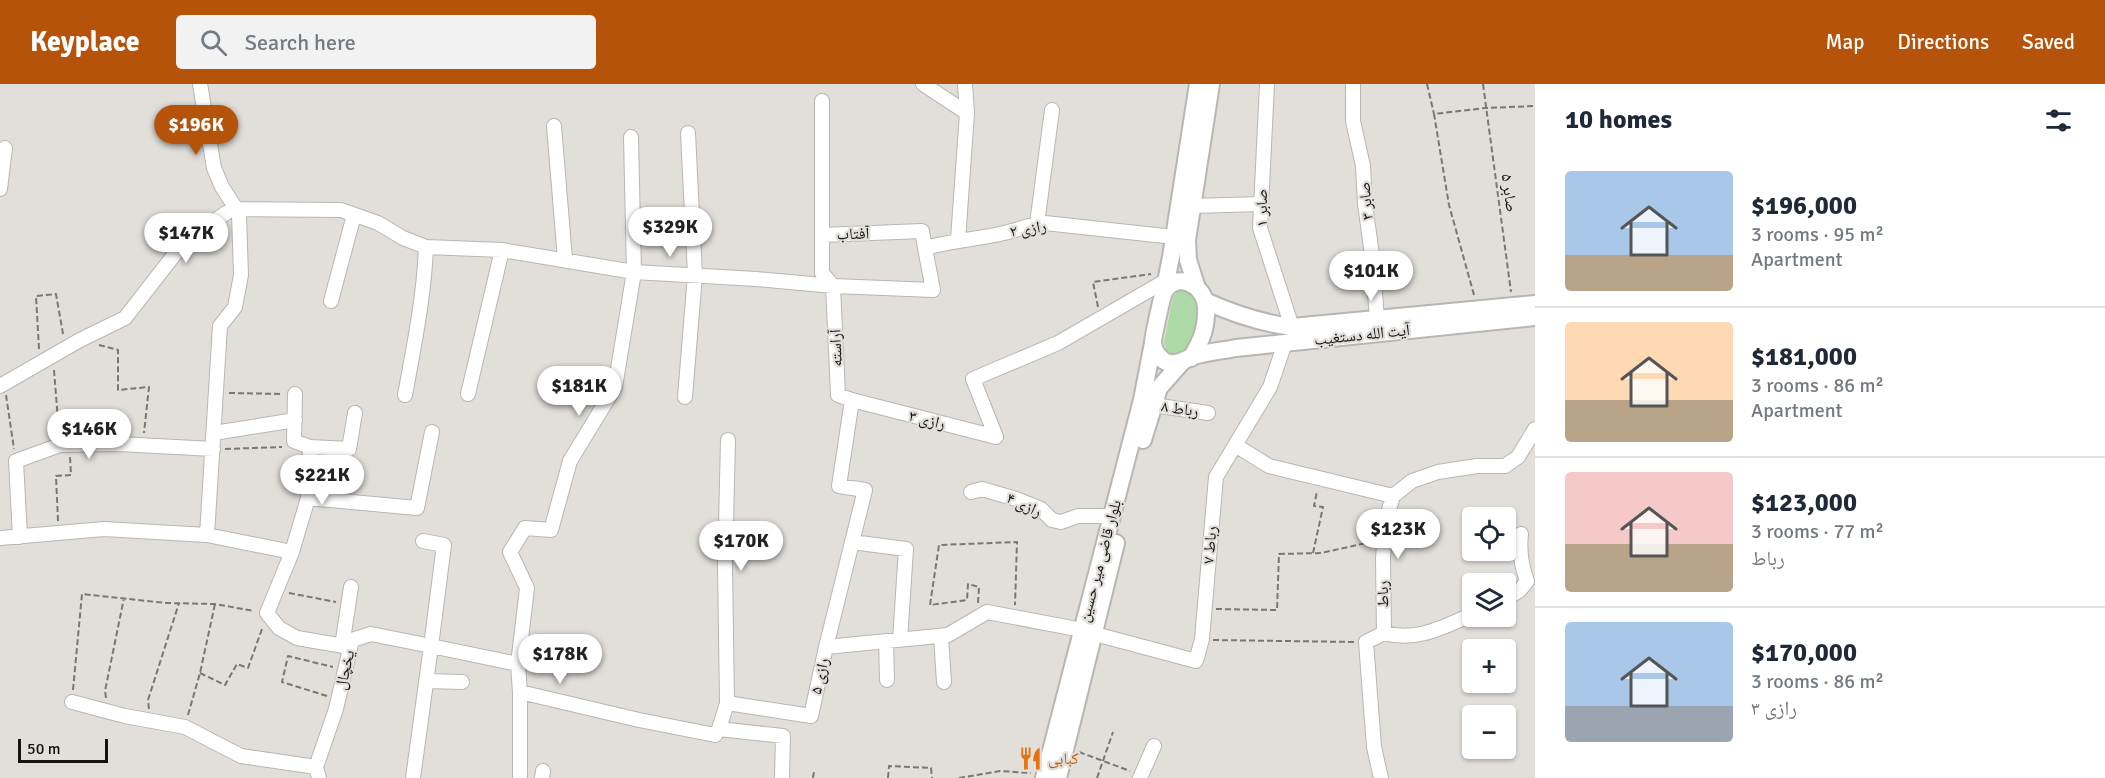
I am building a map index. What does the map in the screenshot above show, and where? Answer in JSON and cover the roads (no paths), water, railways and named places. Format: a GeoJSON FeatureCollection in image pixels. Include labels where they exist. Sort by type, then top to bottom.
{"type":"FeatureCollection","features":[{"type":"Feature","properties":{"kind":"main road"},"geometry":{"type":"LineString","coordinates":[[1196,285],[1184,281],[1172,284],[1167,281],[1198,84]]}},
{"type":"Feature","properties":{"kind":"main road"},"geometry":{"type":"LineString","coordinates":[[1205,301],[1196,285],[1188,260],[1187,240],[1211,84]]}},
{"type":"Feature","properties":{"kind":"main road","name":"بلوار قاضی میر حسین"},"geometry":{"type":"LineString","coordinates":[[1089,632],[1112,516],[1142,400],[1167,281]]}},
{"type":"Feature","properties":{"kind":"main road","name":"آیت الله دستغیب"},"geometry":{"type":"LineString","coordinates":[[1205,301],[1289,335],[1535,317]]}},
{"type":"Feature","properties":{"kind":"main road","name":"بلوار قاضی میر حسین"},"geometry":{"type":"LineString","coordinates":[[1049,776],[1153,405],[1160,388],[1202,341],[1207,321],[1205,301]]}},
{"type":"Feature","properties":{"kind":"main road","name":"آیت الله دستغیب"},"geometry":{"type":"LineString","coordinates":[[1186,360],[1289,335],[1377,319],[1535,304]]}},
{"type":"Feature","properties":{"kind":"main road"},"geometry":{"type":"LineString","coordinates":[[1153,342],[1158,355],[1169,363],[1186,360]]}},
{"type":"Feature","properties":{"kind":"street"},"geometry":{"type":"LineString","coordinates":[[200,84],[214,168],[222,187],[237,210],[241,275],[235,307],[220,326],[207,535]]}},
{"type":"Feature","properties":{"kind":"street"},"geometry":{"type":"LineString","coordinates":[[923,84],[967,113]]}},
{"type":"Feature","properties":{"kind":"street"},"geometry":{"type":"LineString","coordinates":[[958,240],[967,113],[965,84]]}},
{"type":"Feature","properties":{"kind":"street","name":"صابر ۱"},"geometry":{"type":"LineString","coordinates":[[1267,84],[1260,228],[1289,335]]}},
{"type":"Feature","properties":{"kind":"street","name":"صابر ۳"},"geometry":{"type":"LineString","coordinates":[[1353,84],[1353,120],[1363,166],[1377,319]]}},
{"type":"Feature","properties":{"kind":"street"},"geometry":{"type":"LineString","coordinates":[[822,101],[822,236]]}},
{"type":"Feature","properties":{"kind":"street"},"geometry":{"type":"LineString","coordinates":[[1037,224],[1052,110]]}},
{"type":"Feature","properties":{"kind":"street"},"geometry":{"type":"LineString","coordinates":[[554,126],[565,259]]}},
{"type":"Feature","properties":{"kind":"street"},"geometry":{"type":"LineString","coordinates":[[685,397],[695,275],[688,133]]}},
{"type":"Feature","properties":{"kind":"street"},"geometry":{"type":"LineString","coordinates":[[520,778],[518,664],[526,588],[510,552],[525,528],[551,530],[570,461],[615,387],[634,272],[631,137]]}},
{"type":"Feature","properties":{"kind":"street"},"geometry":{"type":"LineString","coordinates":[[0,189],[4,148]]}},
{"type":"Feature","properties":{"kind":"street"},"geometry":{"type":"LineString","coordinates":[[1192,206],[1261,204]]}},
{"type":"Feature","properties":{"kind":"street"},"geometry":{"type":"LineString","coordinates":[[2,385],[80,340],[125,318],[185,241],[232,209],[341,210],[378,223],[403,238],[426,247],[502,250],[634,272],[833,286],[933,290],[925,248]]}},
{"type":"Feature","properties":{"kind":"street"},"geometry":{"type":"LineString","coordinates":[[332,301],[354,214]]}},
{"type":"Feature","properties":{"kind":"street","name":"رازی ۲"},"geometry":{"type":"LineString","coordinates":[[925,248],[1037,224],[1174,237]]}},
{"type":"Feature","properties":{"kind":"street","name":"آفتاب"},"geometry":{"type":"LineString","coordinates":[[833,286],[822,273],[822,236],[922,231],[925,248]]}},
{"type":"Feature","properties":{"kind":"street"},"geometry":{"type":"LineString","coordinates":[[405,394],[419,317],[426,247]]}},
{"type":"Feature","properties":{"kind":"street"},"geometry":{"type":"LineString","coordinates":[[468,394],[502,250]]}},
{"type":"Feature","properties":{"kind":"street","name":"رازی ۳"},"geometry":{"type":"LineString","coordinates":[[852,400],[996,438],[973,379],[1058,343],[1167,281]]}},
{"type":"Feature","properties":{"kind":"street","name":"آراسته"},"geometry":{"type":"LineString","coordinates":[[833,286],[838,395],[852,400]]}},
{"type":"Feature","properties":{"kind":"street","name":"رباط ۷"},"geometry":{"type":"LineString","coordinates":[[1089,632],[1196,661],[1202,639],[1216,477],[1270,387],[1289,335]]}},
{"type":"Feature","properties":{"kind":"street"},"geometry":{"type":"LineString","coordinates":[[295,394],[294,441],[310,447],[349,449],[355,413]]}},
{"type":"Feature","properties":{"kind":"street"},"geometry":{"type":"LineString","coordinates":[[826,647],[866,490],[839,486],[852,400]]}},
{"type":"Feature","properties":{"kind":"street","name":"رباط ۸"},"geometry":{"type":"LineString","coordinates":[[1153,405],[1208,413]]}},
{"type":"Feature","properties":{"kind":"street"},"geometry":{"type":"LineString","coordinates":[[214,433],[295,420]]}},
{"type":"Feature","properties":{"kind":"street"},"geometry":{"type":"LineString","coordinates":[[1235,445],[1269,466],[1393,495],[1412,481],[1438,472],[1477,466],[1504,466],[1518,457],[1535,429]]}},
{"type":"Feature","properties":{"kind":"street"},"geometry":{"type":"LineString","coordinates":[[308,498],[417,508],[432,432]]}},
{"type":"Feature","properties":{"kind":"street"},"geometry":{"type":"LineString","coordinates":[[520,692],[715,735],[727,703],[725,566],[728,440]]}},
{"type":"Feature","properties":{"kind":"street"},"geometry":{"type":"LineString","coordinates":[[20,537],[16,461],[65,445],[143,445],[213,449]]}},
{"type":"Feature","properties":{"kind":"street"},"geometry":{"type":"LineString","coordinates":[[310,447],[308,498],[292,552],[267,613],[279,628],[297,638],[346,646],[351,587]]}},
{"type":"Feature","properties":{"kind":"street","name":"رازی ۴"},"geometry":{"type":"LineString","coordinates":[[971,492],[982,489],[1016,499],[1041,509],[1052,520],[1061,522],[1078,516],[1112,516]]}},
{"type":"Feature","properties":{"kind":"street","name":"رباط"},"geometry":{"type":"LineString","coordinates":[[1384,633],[1382,593],[1384,540],[1386,520],[1393,495]]}},
{"type":"Feature","properties":{"kind":"street"},"geometry":{"type":"LineString","coordinates":[[0,537],[104,529],[207,535],[292,552]]}},
{"type":"Feature","properties":{"kind":"street"},"geometry":{"type":"LineString","coordinates":[[1516,593],[1527,581],[1519,552],[1521,534]]}},
{"type":"Feature","properties":{"kind":"street"},"geometry":{"type":"LineString","coordinates":[[413,778],[444,545],[423,541]]}},
{"type":"Feature","properties":{"kind":"street"},"geometry":{"type":"LineString","coordinates":[[852,543],[906,549],[900,640]]}},
{"type":"Feature","properties":{"kind":"street","name":"رازی ۵"},"geometry":{"type":"LineString","coordinates":[[727,703],[811,716],[826,647],[948,635],[987,612],[1089,632]]}},
{"type":"Feature","properties":{"kind":"street"},"geometry":{"type":"LineString","coordinates":[[1381,778],[1374,747],[1366,642],[1384,633],[1399,637],[1432,632],[1462,619]]}},
{"type":"Feature","properties":{"kind":"street","name":"یخچال"},"geometry":{"type":"LineString","coordinates":[[318,772],[338,699],[346,646],[352,640],[371,634],[518,664]]}},
{"type":"Feature","properties":{"kind":"street"},"geometry":{"type":"LineString","coordinates":[[941,636],[944,682]]}},
{"type":"Feature","properties":{"kind":"street"},"geometry":{"type":"LineString","coordinates":[[886,641],[887,680]]}},
{"type":"Feature","properties":{"kind":"street"},"geometry":{"type":"LineString","coordinates":[[426,681],[462,682]]}},
{"type":"Feature","properties":{"kind":"street"},"geometry":{"type":"LineString","coordinates":[[72,702],[185,727],[242,756],[318,772]]}},
{"type":"Feature","properties":{"kind":"street"},"geometry":{"type":"LineString","coordinates":[[719,729],[783,736],[782,778]]}},
{"type":"Feature","properties":{"kind":"street"},"geometry":{"type":"LineString","coordinates":[[1136,775],[1154,746]]}},
{"type":"Feature","properties":{"kind":"place","name":"کبابی"},"geometry":{"type":"Point","coordinates":[1030,759]}}]}
